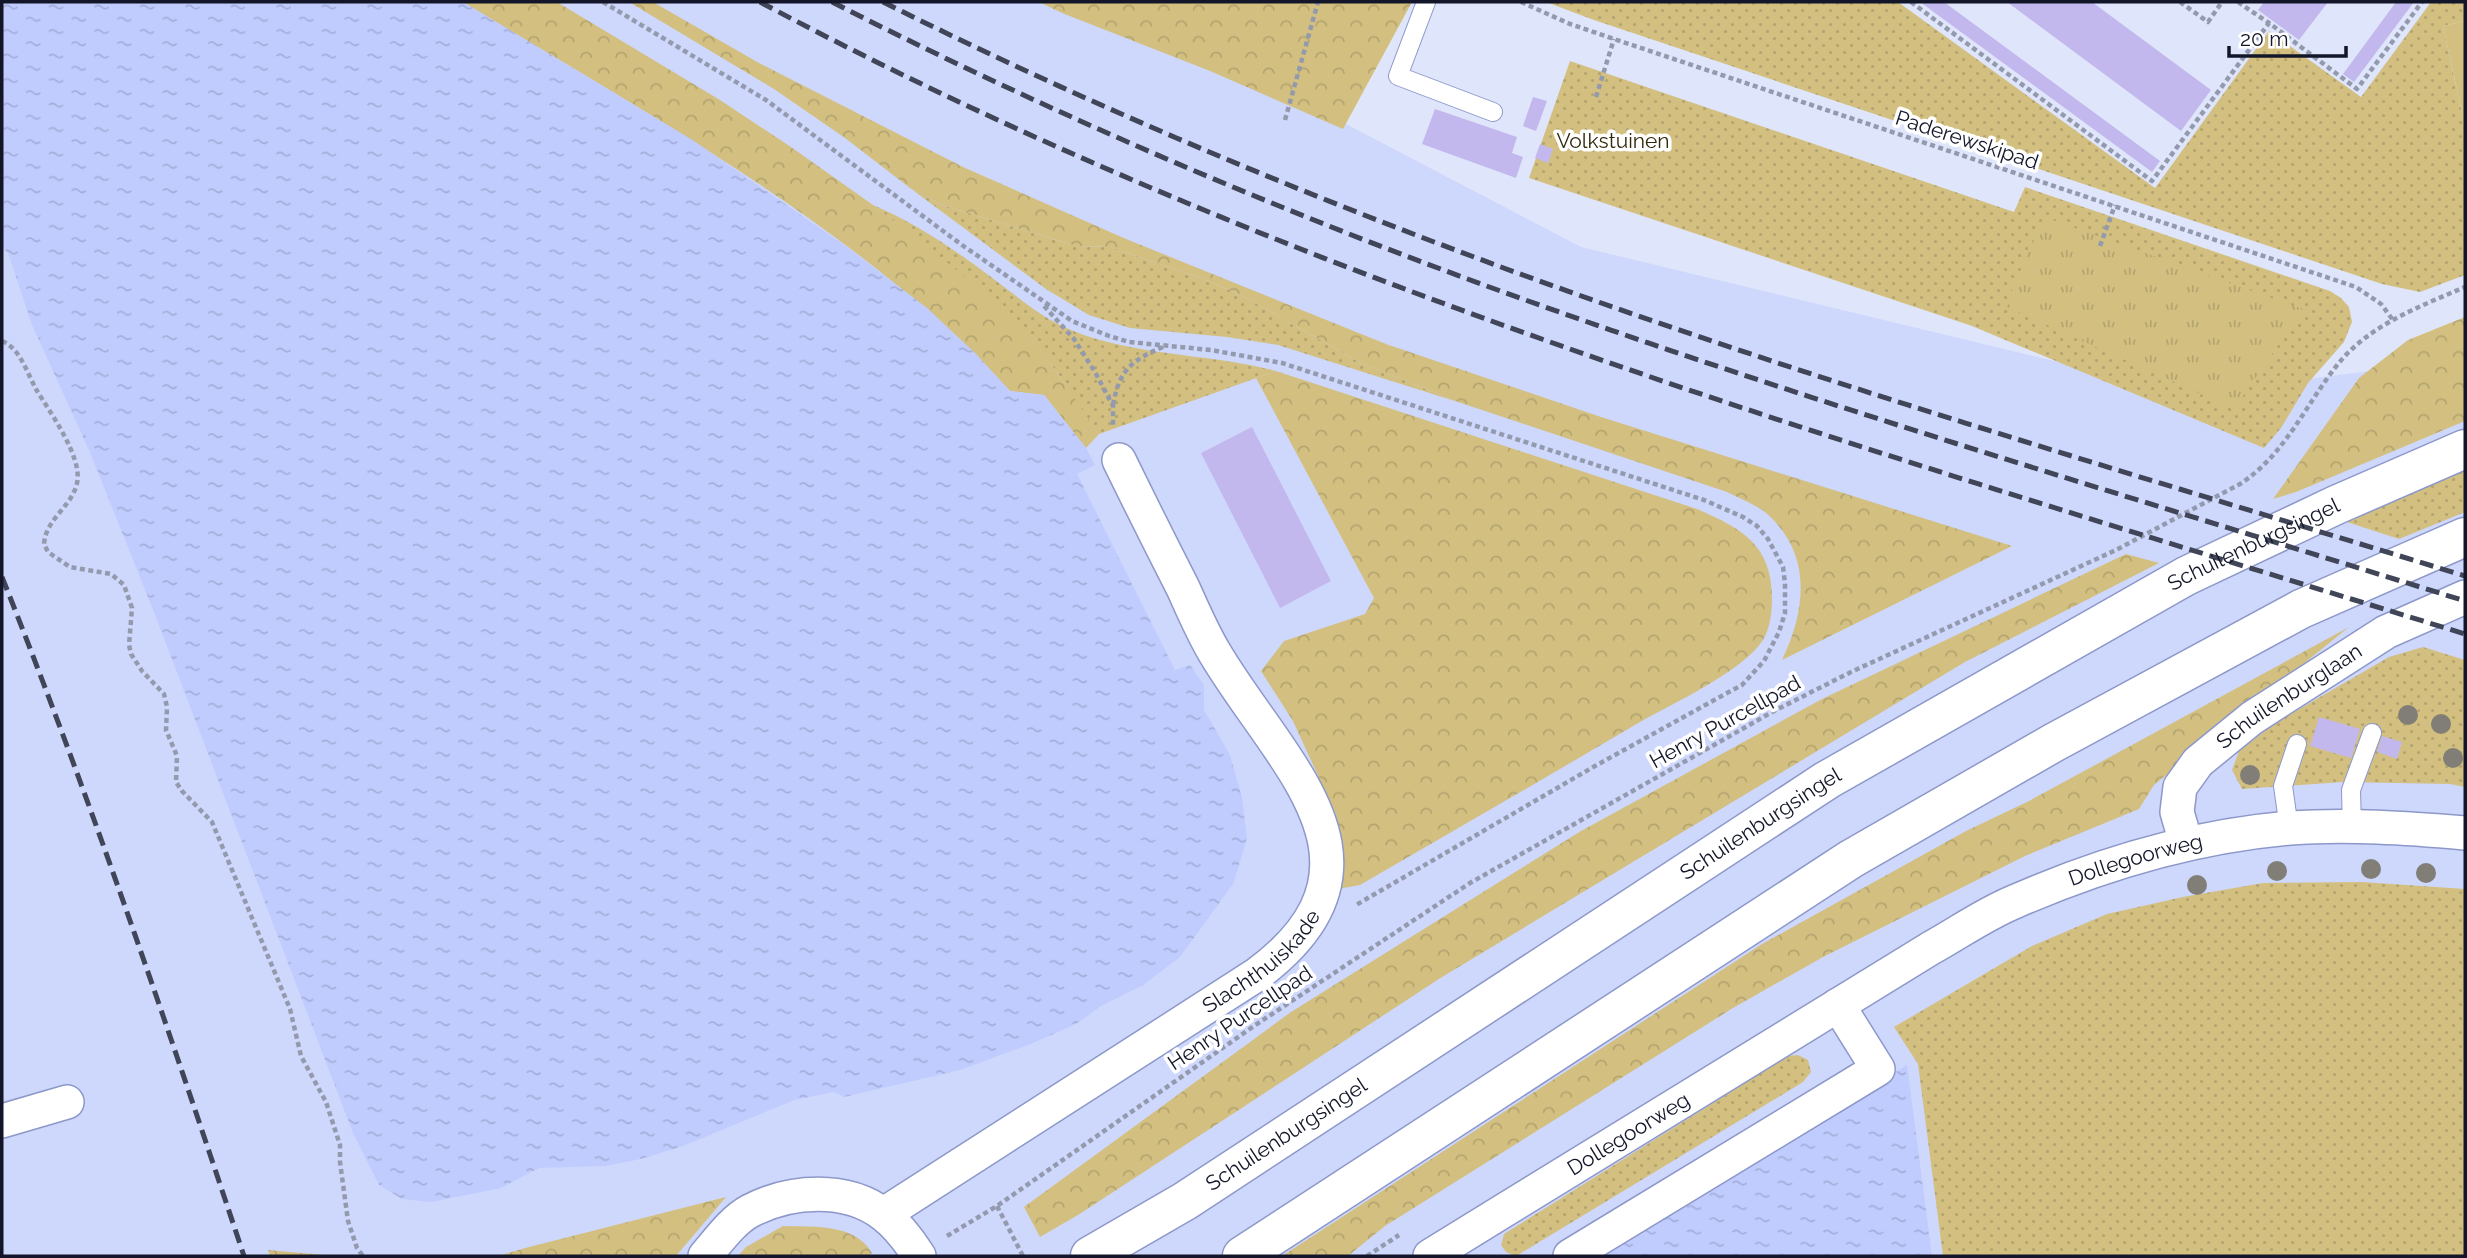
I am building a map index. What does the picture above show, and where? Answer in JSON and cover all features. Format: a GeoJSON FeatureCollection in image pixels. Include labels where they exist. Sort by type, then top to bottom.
{"type":"FeatureCollection","features":[{"type":"Feature","properties":{"kind":"main road","name":"Schuilenburgsingel"},"geometry":{"type":"LineString","coordinates":[[1090,1256],[1197,1193],[1826,780],[2186,576],[2336,505],[2465,449]]}},
{"type":"Feature","properties":{"kind":"main road"},"geometry":{"type":"LineString","coordinates":[[1242,1256],[1851,859],[2053,743],[2301,609],[2465,537]]}},
{"type":"Feature","properties":{"kind":"street","name":"Slachthuiskade"},"geometry":{"type":"LineString","coordinates":[[884,1214],[1256,975],[1282,956],[1301,934],[1319,903],[1324,885],[1326,848],[1318,815],[1293,769],[1215,654],[1119,460]]}},
{"type":"Feature","properties":{"kind":"street","name":"Schuilenburglaan"},"geometry":{"type":"LineString","coordinates":[[2186,844],[2177,812],[2180,787],[2198,762],[2252,718],[2386,632],[2465,597]]}},
{"type":"Feature","properties":{"kind":"street","name":"Dollegoorweg"},"geometry":{"type":"LineString","coordinates":[[1449,1251],[1838,1005],[2012,902],[2099,870],[2186,844],[2289,828],[2395,827],[2465,833]]}},
{"type":"Feature","properties":{"kind":"street"},"geometry":{"type":"LineString","coordinates":[[1570,1256],[1878,1069],[1838,1005]]}},
{"type":"Feature","properties":{"kind":"street"},"geometry":{"type":"LineString","coordinates":[[2,1121],[67,1102]]}},
{"type":"Feature","properties":{"kind":"street"},"geometry":{"type":"LineString","coordinates":[[705,1256],[749,1211],[779,1200],[808,1194],[841,1196],[884,1214],[918,1255]]}},
{"type":"Feature","properties":{"kind":"lane"},"geometry":{"type":"LineString","coordinates":[[1426,2],[1398,76],[1493,112]]}},
{"type":"Feature","properties":{"kind":"lane"},"geometry":{"type":"LineString","coordinates":[[2352,828],[2351,790],[2372,733]]}},
{"type":"Feature","properties":{"kind":"lane"},"geometry":{"type":"LineString","coordinates":[[2289,828],[2283,786],[2297,744]]}},
{"type":"Feature","properties":{"kind":"path"},"geometry":{"type":"LineString","coordinates":[[603,2],[765,100],[1072,321],[1109,337],[1166,346],[1211,349],[1282,363],[1704,500],[1757,526],[1772,545],[1783,568],[1786,598],[1779,632],[1764,661],[1742,685],[1595,766],[1360,904],[1332,909],[1319,903]]}},
{"type":"Feature","properties":{"kind":"path"},"geometry":{"type":"LineString","coordinates":[[1285,120],[1318,2]]}},
{"type":"Feature","properties":{"kind":"path","name":"Paderewskipad"},"geometry":{"type":"LineString","coordinates":[[1521,2],[1570,24],[2356,287],[2381,304],[2393,320]]}},
{"type":"Feature","properties":{"kind":"path"},"geometry":{"type":"LineString","coordinates":[[1911,2],[2152,181],[2269,23]]}},
{"type":"Feature","properties":{"kind":"path"},"geometry":{"type":"LineString","coordinates":[[2180,2],[2208,22],[2222,2]]}},
{"type":"Feature","properties":{"kind":"path"},"geometry":{"type":"LineString","coordinates":[[2238,2],[2357,89],[2422,2]]}},
{"type":"Feature","properties":{"kind":"path"},"geometry":{"type":"LineString","coordinates":[[1596,97],[1614,39]]}},
{"type":"Feature","properties":{"kind":"path"},"geometry":{"type":"LineString","coordinates":[[2100,246],[2115,205]]}},
{"type":"Feature","properties":{"kind":"path","name":"Henry Purcellpad"},"geometry":{"type":"LineString","coordinates":[[997,1206],[1254,1026],[1470,883],[1773,711],[1851,672],[2116,550],[2258,473],[2284,443],[2340,362],[2367,337],[2393,320],[2465,287]]}},
{"type":"Feature","properties":{"kind":"path"},"geometry":{"type":"LineString","coordinates":[[1038,299],[1074,339],[1113,406]]}},
{"type":"Feature","properties":{"kind":"path"},"geometry":{"type":"LineString","coordinates":[[2,341],[15,351],[58,421],[78,471],[74,491],[68,503],[49,525],[44,544],[48,552],[70,567],[111,574],[124,585],[132,608],[131,654],[142,671],[164,694],[167,707],[166,730],[177,756],[176,782],[212,822],[290,1009],[301,1056],[327,1102],[340,1145],[348,1221],[357,1248],[363,1256]]}},
{"type":"Feature","properties":{"kind":"path"},"geometry":{"type":"LineString","coordinates":[[1119,460],[1115,450],[1112,415],[1116,389],[1130,364],[1141,356],[1166,346]]}},
{"type":"Feature","properties":{"kind":"path"},"geometry":{"type":"LineString","coordinates":[[918,1255],[997,1206],[1023,1256]]}},
{"type":"Feature","properties":{"kind":"shaded area"},"geometry":{"type":"Polygon","coordinates":[[[2,2],[1113,2],[1581,247],[2191,394],[2465,359],[2465,1256],[2,1256],[2,2]]]}},
{"type":"Feature","properties":{"kind":"green space"},"geometry":{"type":"Polygon","coordinates":[[[463,2],[557,2],[720,100],[791,147],[873,205],[958,271],[1011,319],[1049,361],[1099,434],[1086,448],[1044,395],[1010,391],[951,332],[887,277],[820,226],[679,132],[463,2]]]}},
{"type":"Feature","properties":{"kind":"green space"},"geometry":{"type":"Polygon","coordinates":[[[629,2],[653,2],[759,63],[963,167],[1126,239],[1386,344],[1601,417],[2012,546],[1782,660],[1797,621],[1800,601],[1798,563],[1780,528],[1756,506],[1727,492],[1461,403],[1361,363],[1241,295],[1198,277],[1110,247],[1076,246],[942,205],[910,188],[845,138],[774,89],[629,2]]]}},
{"type":"Feature","properties":{"kind":"green space"},"geometry":{"type":"Polygon","coordinates":[[[1039,2],[1412,2],[1343,129],[1210,71],[1039,2]]]}},
{"type":"Feature","properties":{"kind":"green space"},"geometry":{"type":"Polygon","coordinates":[[[1546,2],[1898,2],[2155,188],[2269,31],[2361,97],[2431,2],[2465,2],[2465,21],[2443,26],[2465,126],[2465,275],[2420,292],[2382,284],[1546,2]]]}},
{"type":"Feature","properties":{"kind":"green space"},"geometry":{"type":"Polygon","coordinates":[[[2465,21],[2465,126],[2443,26],[2465,21]]]}},
{"type":"Feature","properties":{"kind":"green space","name":"Volkstuinen"},"geometry":{"type":"Polygon","coordinates":[[[1570,61],[2014,212],[2025,187],[2330,291],[2349,307],[2352,322],[2344,342],[2308,383],[2281,428],[2264,448],[1972,326],[1529,178],[1570,61]]]}},
{"type":"Feature","properties":{"kind":"green space"},"geometry":{"type":"Polygon","coordinates":[[[910,188],[942,205],[1076,246],[1110,247],[1198,277],[1241,295],[1361,363],[1461,403],[1278,345],[1227,337],[1130,328],[1089,315],[1046,289],[910,188]]]}},
{"type":"Feature","properties":{"kind":"green space"},"geometry":{"type":"Polygon","coordinates":[[[873,205],[934,237],[1039,313],[1071,330],[1121,345],[1276,371],[1099,434],[1053,367],[1026,336],[963,277],[873,205]]]}},
{"type":"Feature","properties":{"kind":"green space"},"geometry":{"type":"Polygon","coordinates":[[[2044,217],[2303,309],[2234,409],[2005,306],[2044,217]]]}},
{"type":"Feature","properties":{"kind":"green space"},"geometry":{"type":"Polygon","coordinates":[[[2465,317],[2465,421],[2296,492],[2273,499],[2359,378],[2408,340],[2465,317]]]}},
{"type":"Feature","properties":{"kind":"green space"},"geometry":{"type":"Polygon","coordinates":[[[1276,371],[1697,509],[1728,524],[1752,541],[1767,565],[1772,604],[1769,626],[1763,640],[1740,663],[1707,685],[1360,885],[1338,889],[1342,853],[1336,815],[1293,721],[1261,671],[1284,641],[1365,614],[1374,598],[1256,378],[1276,371]]]}},
{"type":"Feature","properties":{"kind":"green space"},"geometry":{"type":"Polygon","coordinates":[[[2465,467],[2465,512],[2399,539],[2344,521],[2465,467]]]}},
{"type":"Feature","properties":{"kind":"green space"},"geometry":{"type":"Polygon","coordinates":[[[2126,554],[2159,563],[1965,662],[1442,977],[1078,1215],[1040,1237],[1024,1207],[1291,1012],[1581,831],[1822,699],[2126,554]]]}},
{"type":"Feature","properties":{"kind":"green space"},"geometry":{"type":"Polygon","coordinates":[[[2349,627],[2154,785],[2139,809],[2025,856],[1823,957],[1733,1008],[1385,1226],[1348,1256],[1282,1256],[1762,944],[1966,831],[2029,801],[2349,627]]]}},
{"type":"Feature","properties":{"kind":"green space"},"geometry":{"type":"Polygon","coordinates":[[[2423,647],[2465,660],[2465,787],[2450,784],[2343,782],[2242,789],[2232,770],[2239,751],[2275,723],[2389,657],[2423,647]]]}},
{"type":"Feature","properties":{"kind":"green space"},"geometry":{"type":"Polygon","coordinates":[[[2362,882],[2465,889],[2465,1256],[1943,1256],[1918,1064],[1894,1027],[2032,946],[2107,914],[2263,883],[2362,882]]]}},
{"type":"Feature","properties":{"kind":"green space"},"geometry":{"type":"Polygon","coordinates":[[[1798,1055],[1808,1060],[1811,1072],[1803,1082],[1516,1256],[1506,1252],[1501,1245],[1504,1234],[1788,1056],[1798,1055]]]}},
{"type":"Feature","properties":{"kind":"green space"},"geometry":{"type":"Polygon","coordinates":[[[726,1197],[676,1256],[498,1256],[529,1247],[726,1197]]]}},
{"type":"Feature","properties":{"kind":"green space"},"geometry":{"type":"Polygon","coordinates":[[[783,1226],[820,1227],[844,1232],[865,1243],[872,1253],[868,1256],[738,1256],[746,1247],[783,1226]]]}},
{"type":"Feature","properties":{"kind":"green space"},"geometry":{"type":"Polygon","coordinates":[[[268,1250],[336,1256],[270,1256],[268,1250]]]}},
{"type":"Feature","properties":{"kind":"water"},"geometry":{"type":"Polygon","coordinates":[[[2,2],[463,2],[694,141],[843,244],[927,308],[976,354],[1010,391],[1044,395],[1086,448],[1095,465],[1077,474],[1175,670],[1190,665],[1204,685],[1204,710],[1230,755],[1242,798],[1247,839],[1233,884],[1180,957],[1143,985],[1101,1006],[1076,1024],[960,1070],[844,1097],[834,1092],[794,1100],[683,1146],[641,1159],[605,1166],[539,1168],[501,1188],[431,1202],[402,1199],[379,1185],[353,1133],[152,607],[89,450],[32,325],[8,253],[2,247],[2,2]]]}},
{"type":"Feature","properties":{"kind":"water"},"geometry":{"type":"Polygon","coordinates":[[[1907,1065],[1932,1256],[1599,1256],[1907,1065]]]}},
{"type":"Feature","properties":{"kind":"building"},"geometry":{"type":"Polygon","coordinates":[[[1920,2],[1944,2],[2160,161],[2152,172],[1920,2]]]}},
{"type":"Feature","properties":{"kind":"building"},"geometry":{"type":"Polygon","coordinates":[[[2007,2],[2092,2],[2211,90],[2181,131],[2007,2]]]}},
{"type":"Feature","properties":{"kind":"building"},"geometry":{"type":"Polygon","coordinates":[[[2264,2],[2328,2],[2299,40],[2258,10],[2264,2]]]}},
{"type":"Feature","properties":{"kind":"building"},"geometry":{"type":"Polygon","coordinates":[[[2396,2],[2414,2],[2354,82],[2343,74],[2396,2]]]}},
{"type":"Feature","properties":{"kind":"building"},"geometry":{"type":"Polygon","coordinates":[[[1533,97],[1547,101],[1536,131],[1523,126],[1533,97]]]}},
{"type":"Feature","properties":{"kind":"building"},"geometry":{"type":"Polygon","coordinates":[[[1435,109],[1517,137],[1512,153],[1523,157],[1516,178],[1422,144],[1435,109]]]}},
{"type":"Feature","properties":{"kind":"building"},"geometry":{"type":"Polygon","coordinates":[[[1540,144],[1553,149],[1548,163],[1535,158],[1540,144]]]}},
{"type":"Feature","properties":{"kind":"building"},"geometry":{"type":"Polygon","coordinates":[[[1252,427],[1331,581],[1280,608],[1201,453],[1252,427]]]}},
{"type":"Feature","properties":{"kind":"building"},"geometry":{"type":"Polygon","coordinates":[[[2319,717],[2360,729],[2351,758],[2310,746],[2319,717]]]}},
{"type":"Feature","properties":{"kind":"building"},"geometry":{"type":"Polygon","coordinates":[[[2382,736],[2402,742],[2397,759],[2377,752],[2382,736]]]}},
{"type":"Feature","properties":{"kind":"railway"},"geometry":{"type":"LineString","coordinates":[[760,2],[964,104],[1172,197],[1383,281],[1597,358],[1813,431],[2465,634]]}},
{"type":"Feature","properties":{"kind":"railway"},"geometry":{"type":"LineString","coordinates":[[832,2],[997,83],[1164,158],[1334,228],[1506,293],[1864,414],[2465,601]]}},
{"type":"Feature","properties":{"kind":"railway"},"geometry":{"type":"LineString","coordinates":[[883,2],[1028,72],[1175,137],[1474,257],[1719,344],[1843,384],[2465,576]]}},
{"type":"Feature","properties":{"kind":"railway"},"geometry":{"type":"LineString","coordinates":[[2,577],[98,830],[244,1256]]}}]}
